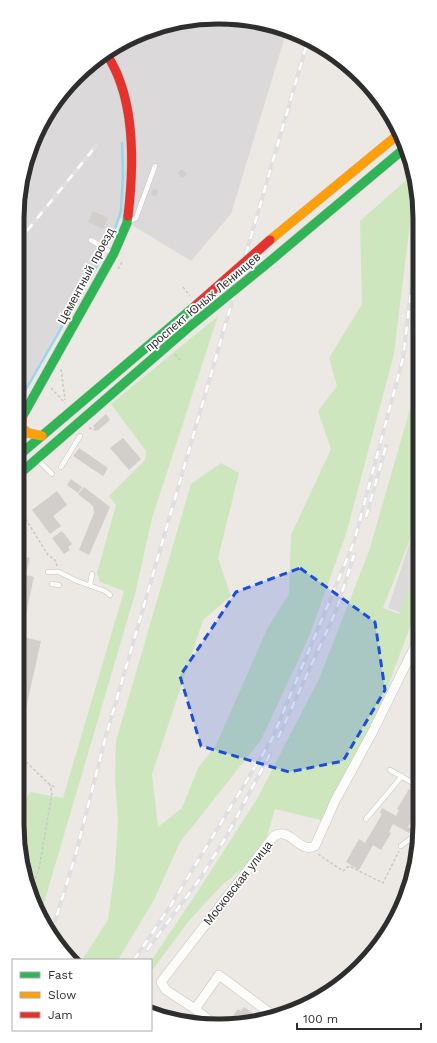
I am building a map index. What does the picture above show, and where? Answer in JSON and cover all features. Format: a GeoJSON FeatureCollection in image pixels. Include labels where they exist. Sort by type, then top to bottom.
{"type":"FeatureCollection","features":[{"type":"Feature","properties":{"kind":"main road","name":"Цементный проезд"},"geometry":{"type":"LineString","coordinates":[[24,413],[114,253],[127,223],[132,183],[129,112],[115,67],[109,58]]}},
{"type":"Feature","properties":{"kind":"main road","name":"проспект Юных Ленинцев"},"geometry":{"type":"LineString","coordinates":[[24,451],[193,302],[395,137]]}},
{"type":"Feature","properties":{"kind":"main road","name":"проспект Юных Ленинцев"},"geometry":{"type":"LineString","coordinates":[[24,470],[189,327],[401,151]]}},
{"type":"Feature","properties":{"kind":"main road"},"geometry":{"type":"LineString","coordinates":[[24,429],[42,436]]}},
{"type":"Feature","properties":{"kind":"street"},"geometry":{"type":"LineString","coordinates":[[310,848],[315,846],[335,801],[372,733],[413,652]]}},
{"type":"Feature","properties":{"kind":"street","name":"Московская улица"},"geometry":{"type":"LineString","coordinates":[[195,1009],[166,990],[161,982],[274,836],[279,833],[285,833],[304,847],[310,848]]}},
{"type":"Feature","properties":{"kind":"street"},"geometry":{"type":"LineString","coordinates":[[207,1019],[195,1009],[219,975],[269,1012]]}},
{"type":"Feature","properties":{"kind":"lane"},"geometry":{"type":"LineString","coordinates":[[127,223],[136,218],[155,166]]}},
{"type":"Feature","properties":{"kind":"lane"},"geometry":{"type":"LineString","coordinates":[[91,240],[114,253]]}},
{"type":"Feature","properties":{"kind":"lane"},"geometry":{"type":"LineString","coordinates":[[61,467],[80,436]]}},
{"type":"Feature","properties":{"kind":"lane"},"geometry":{"type":"LineString","coordinates":[[37,458],[52,474]]}},
{"type":"Feature","properties":{"kind":"lane"},"geometry":{"type":"LineString","coordinates":[[48,572],[59,572],[77,581],[105,591],[110,595]]}},
{"type":"Feature","properties":{"kind":"lane"},"geometry":{"type":"LineString","coordinates":[[90,585],[92,574]]}},
{"type":"Feature","properties":{"kind":"lane"},"geometry":{"type":"LineString","coordinates":[[52,584],[59,585]]}},
{"type":"Feature","properties":{"kind":"lane"},"geometry":{"type":"LineString","coordinates":[[390,770],[413,783]]}},
{"type":"Feature","properties":{"kind":"lane"},"geometry":{"type":"LineString","coordinates":[[366,819],[402,776]]}},
{"type":"Feature","properties":{"kind":"lane"},"geometry":{"type":"LineString","coordinates":[[401,846],[413,837]]}},
{"type":"Feature","properties":{"kind":"lane"},"geometry":{"type":"LineString","coordinates":[[371,946],[377,938]]}},
{"type":"Feature","properties":{"kind":"path"},"geometry":{"type":"LineString","coordinates":[[183,287],[193,302]]}},
{"type":"Feature","properties":{"kind":"path"},"geometry":{"type":"LineString","coordinates":[[174,352],[181,361]]}},
{"type":"Feature","properties":{"kind":"path"},"geometry":{"type":"LineString","coordinates":[[61,369],[66,404]]}},
{"type":"Feature","properties":{"kind":"path"},"geometry":{"type":"LineString","coordinates":[[50,387],[63,401]]}},
{"type":"Feature","properties":{"kind":"path"},"geometry":{"type":"LineString","coordinates":[[85,427],[96,430]]}},
{"type":"Feature","properties":{"kind":"path"},"geometry":{"type":"LineString","coordinates":[[25,499],[25,518],[48,555],[55,560],[59,572]]}},
{"type":"Feature","properties":{"kind":"path"},"geometry":{"type":"LineString","coordinates":[[26,762],[50,785],[55,787]]}},
{"type":"Feature","properties":{"kind":"path"},"geometry":{"type":"LineString","coordinates":[[33,885],[39,869],[52,793],[50,785]]}},
{"type":"Feature","properties":{"kind":"path"},"geometry":{"type":"LineString","coordinates":[[310,848],[342,871],[349,866],[383,883],[401,846]]}},
{"type":"Feature","properties":{"kind":"highlighted area"},"geometry":{"type":"Polygon","coordinates":[[[300,568],[375,622],[385,690],[343,761],[289,772],[201,746],[180,676],[236,592],[300,568]]]}},
{"type":"Feature","properties":{"kind":"shaded area"},"geometry":{"type":"Polygon","coordinates":[[[206,24],[231,24],[256,28],[285,36],[231,214],[191,261],[119,217],[99,261],[24,394],[24,206],[34,156],[44,132],[64,100],[90,72],[100,64],[132,44],[156,34],[206,24]]]}},
{"type":"Feature","properties":{"kind":"shaded area"},"geometry":{"type":"Polygon","coordinates":[[[413,533],[413,617],[388,608],[413,533]]]}},
{"type":"Feature","properties":{"kind":"green space"},"geometry":{"type":"Polygon","coordinates":[[[408,178],[412,203],[394,354],[346,534],[308,639],[261,740],[180,842],[154,900],[119,959],[83,959],[108,920],[115,869],[118,821],[115,779],[116,741],[191,484],[221,463],[239,473],[218,558],[231,596],[203,620],[152,774],[158,827],[182,808],[198,768],[216,745],[268,627],[289,594],[291,535],[331,449],[318,411],[337,386],[329,358],[362,304],[360,221],[408,178]]]}},
{"type":"Feature","properties":{"kind":"green space"},"geometry":{"type":"Polygon","coordinates":[[[218,316],[152,518],[135,594],[43,908],[34,887],[28,862],[24,837],[24,803],[30,792],[63,798],[124,591],[100,582],[97,573],[116,505],[109,496],[145,460],[146,451],[111,404],[218,316]]]}},
{"type":"Feature","properties":{"kind":"green space"},"geometry":{"type":"Polygon","coordinates":[[[413,399],[413,525],[410,539],[383,608],[399,614],[408,589],[413,591],[413,619],[373,726],[321,820],[275,809],[266,840],[248,864],[221,886],[188,922],[152,971],[152,960],[257,799],[319,679],[369,551],[413,399]]]}},
{"type":"Feature","properties":{"kind":"building"},"geometry":{"type":"Polygon","coordinates":[[[182,169],[187,174],[182,178],[178,173],[182,169]]]}},
{"type":"Feature","properties":{"kind":"building"},"geometry":{"type":"Polygon","coordinates":[[[153,189],[158,190],[157,196],[151,195],[153,189]]]}},
{"type":"Feature","properties":{"kind":"building"},"geometry":{"type":"Polygon","coordinates":[[[93,211],[108,218],[103,229],[88,222],[93,211]]]}},
{"type":"Feature","properties":{"kind":"building"},"geometry":{"type":"Polygon","coordinates":[[[106,414],[110,420],[97,431],[93,426],[106,414]]]}},
{"type":"Feature","properties":{"kind":"building"},"geometry":{"type":"Polygon","coordinates":[[[123,438],[141,459],[129,470],[110,448],[123,438]]]}},
{"type":"Feature","properties":{"kind":"building"},"geometry":{"type":"Polygon","coordinates":[[[79,448],[108,468],[103,476],[73,456],[79,448]]]}},
{"type":"Feature","properties":{"kind":"building"},"geometry":{"type":"Polygon","coordinates":[[[71,479],[82,487],[78,493],[67,485],[71,479]]]}},
{"type":"Feature","properties":{"kind":"building"},"geometry":{"type":"Polygon","coordinates":[[[84,487],[110,507],[89,555],[79,550],[94,513],[93,506],[78,494],[84,487]]]}},
{"type":"Feature","properties":{"kind":"building"},"geometry":{"type":"Polygon","coordinates":[[[57,491],[67,505],[53,516],[61,526],[50,534],[32,510],[57,491]]]}},
{"type":"Feature","properties":{"kind":"building"},"geometry":{"type":"Polygon","coordinates":[[[62,531],[72,544],[68,547],[70,550],[64,554],[52,538],[62,531]]]}},
{"type":"Feature","properties":{"kind":"building"},"geometry":{"type":"Polygon","coordinates":[[[24,557],[30,558],[26,575],[34,577],[25,618],[24,557]]]}},
{"type":"Feature","properties":{"kind":"building"},"geometry":{"type":"Polygon","coordinates":[[[24,637],[41,641],[24,717],[24,637]]]}},
{"type":"Feature","properties":{"kind":"building"},"geometry":{"type":"Polygon","coordinates":[[[409,789],[413,792],[413,819],[408,827],[411,829],[409,833],[393,824],[389,832],[391,833],[381,850],[373,845],[359,870],[346,862],[359,839],[365,843],[382,814],[380,813],[382,808],[396,816],[399,810],[397,809],[409,789]]]}},
{"type":"Feature","properties":{"kind":"building"},"geometry":{"type":"Polygon","coordinates":[[[244,1007],[255,1015],[231,1018],[238,1009],[241,1011],[244,1007]]]}},
{"type":"Feature","properties":{"kind":"waterway"},"geometry":{"type":"LineString","coordinates":[[113,235],[121,211],[123,174],[122,143]]}},
{"type":"Feature","properties":{"kind":"waterway"},"geometry":{"type":"LineString","coordinates":[[24,393],[98,264]]}},
{"type":"Feature","properties":{"kind":"railway"},"geometry":{"type":"LineString","coordinates":[[53,927],[75,857],[104,743],[307,45]]}},
{"type":"Feature","properties":{"kind":"railway"},"geometry":{"type":"LineString","coordinates":[[24,234],[96,146]]}},
{"type":"Feature","properties":{"kind":"railway"},"geometry":{"type":"LineString","coordinates":[[135,959],[171,905],[272,739],[354,542],[403,358],[413,275]]}},
{"type":"Feature","properties":{"kind":"railway"},"geometry":{"type":"LineString","coordinates":[[366,517],[386,446]]}},
{"type":"Feature","properties":{"kind":"railway"},"geometry":{"type":"LineString","coordinates":[[278,738],[336,611],[354,555]]}},
{"type":"Feature","properties":{"kind":"railway"},"geometry":{"type":"LineString","coordinates":[[147,950],[199,880],[226,837],[270,754]]}},
{"type":"Feature","properties":{"kind":"traffic: fast"},"geometry":{"type":"LineString","coordinates":[[263,267],[401,151]]}},
{"type":"Feature","properties":{"kind":"traffic: fast"},"geometry":{"type":"LineString","coordinates":[[24,414],[114,253],[127,223],[128,216]]}},
{"type":"Feature","properties":{"kind":"traffic: fast"},"geometry":{"type":"LineString","coordinates":[[189,327],[263,267]]}},
{"type":"Feature","properties":{"kind":"traffic: fast"},"geometry":{"type":"LineString","coordinates":[[24,451],[195,306]]}},
{"type":"Feature","properties":{"kind":"traffic: fast"},"geometry":{"type":"LineString","coordinates":[[24,470],[189,327]]}},
{"type":"Feature","properties":{"kind":"traffic: slow"},"geometry":{"type":"LineString","coordinates":[[270,240],[395,137]]}},
{"type":"Feature","properties":{"kind":"traffic: slow"},"geometry":{"type":"LineString","coordinates":[[24,430],[28,433],[42,436]]}},
{"type":"Feature","properties":{"kind":"traffic: jam"},"geometry":{"type":"LineString","coordinates":[[109,58],[116,72],[123,92],[131,133],[132,155],[128,216]]}},
{"type":"Feature","properties":{"kind":"traffic: jam"},"geometry":{"type":"LineString","coordinates":[[195,306],[270,240]]}}]}
